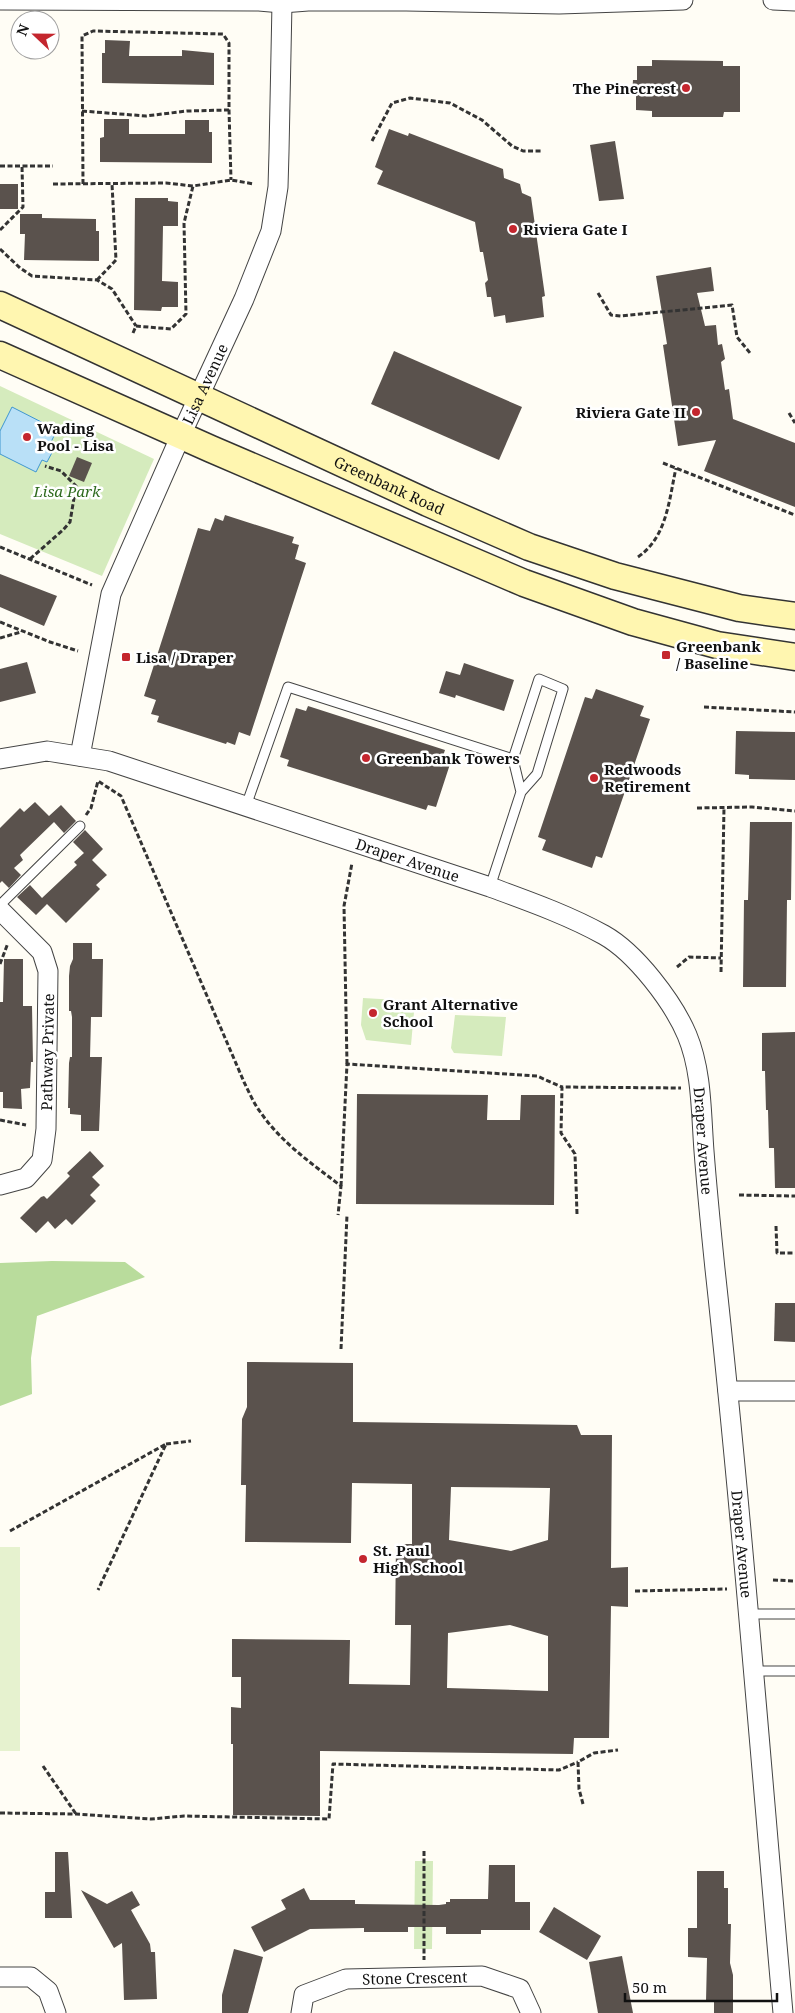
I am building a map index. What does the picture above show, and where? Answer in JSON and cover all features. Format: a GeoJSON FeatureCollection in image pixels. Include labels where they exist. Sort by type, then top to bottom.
{"type":"FeatureCollection","features":[{"type":"Feature","properties":{"kind":"main road","name":"Greenbank Road"},"geometry":{"type":"LineString","coordinates":[[0,305],[428,503],[529,547],[615,576],[739,608],[795,616]]}},
{"type":"Feature","properties":{"kind":"main road"},"geometry":{"type":"LineString","coordinates":[[0,354],[181,435],[524,583],[624,619],[717,645],[795,657]]}},
{"type":"Feature","properties":{"kind":"street"},"geometry":{"type":"LineString","coordinates":[[0,0],[258,1],[282,3],[308,1],[406,1],[559,4],[683,0]]}},
{"type":"Feature","properties":{"kind":"street"},"geometry":{"type":"LineString","coordinates":[[773,0],[795,1]]}},
{"type":"Feature","properties":{"kind":"street","name":"Lisa Avenue"},"geometry":{"type":"LineString","coordinates":[[80,756],[111,594],[181,435],[244,299],[271,231],[278,187],[280,152],[282,3]]}},
{"type":"Feature","properties":{"kind":"street","name":"Draper Avenue"},"geometry":{"type":"LineString","coordinates":[[0,758],[47,751],[109,761],[490,887],[549,909],[607,936],[643,968],[671,1006],[686,1034],[695,1061],[700,1088],[709,1213],[728,1391],[753,1671],[786,1953],[783,2013]]}},
{"type":"Feature","properties":{"kind":"street","name":"Pathway Private"},"geometry":{"type":"LineString","coordinates":[[0,910],[42,952],[48,971],[46,1129],[42,1160],[26,1178],[0,1185]]}},
{"type":"Feature","properties":{"kind":"street"},"geometry":{"type":"LineString","coordinates":[[728,1391],[795,1390]]}},
{"type":"Feature","properties":{"kind":"street","name":"Stone Crescent"},"geometry":{"type":"LineString","coordinates":[[301,2013],[304,1994],[346,1979],[482,1976],[520,1989],[531,2013]]}},
{"type":"Feature","properties":{"kind":"street"},"geometry":{"type":"LineString","coordinates":[[0,1977],[31,1977],[48,1991],[56,2013]]}},
{"type":"Feature","properties":{"kind":"lane"},"geometry":{"type":"LineString","coordinates":[[490,887],[521,792],[537,774],[563,689],[538,679],[514,759],[521,792]]}},
{"type":"Feature","properties":{"kind":"lane"},"geometry":{"type":"LineString","coordinates":[[246,806],[288,687],[514,759]]}},
{"type":"Feature","properties":{"kind":"lane"},"geometry":{"type":"LineString","coordinates":[[0,905],[80,826]]}},
{"type":"Feature","properties":{"kind":"lane"},"geometry":{"type":"LineString","coordinates":[[748,1614],[795,1614]]}},
{"type":"Feature","properties":{"kind":"lane"},"geometry":{"type":"LineString","coordinates":[[753,1671],[795,1671]]}},
{"type":"Feature","properties":{"kind":"path"},"geometry":{"type":"LineString","coordinates":[[83,184],[82,36],[93,31],[223,34],[229,43],[231,180]]}},
{"type":"Feature","properties":{"kind":"path"},"geometry":{"type":"LineString","coordinates":[[372,141],[392,104],[410,98],[450,103],[482,120],[512,146],[522,151],[543,151]]}},
{"type":"Feature","properties":{"kind":"path"},"geometry":{"type":"LineString","coordinates":[[82,111],[146,116],[187,111],[229,110]]}},
{"type":"Feature","properties":{"kind":"path"},"geometry":{"type":"LineString","coordinates":[[0,166],[53,166]]}},
{"type":"Feature","properties":{"kind":"path"},"geometry":{"type":"LineString","coordinates":[[0,230],[23,206],[22,166]]}},
{"type":"Feature","properties":{"kind":"path"},"geometry":{"type":"LineString","coordinates":[[53,184],[166,184],[193,186],[231,180],[254,184]]}},
{"type":"Feature","properties":{"kind":"path"},"geometry":{"type":"LineString","coordinates":[[97,280],[116,260],[112,184]]}},
{"type":"Feature","properties":{"kind":"path"},"geometry":{"type":"LineString","coordinates":[[136,326],[172,329],[186,314],[184,223],[193,186]]}},
{"type":"Feature","properties":{"kind":"path"},"geometry":{"type":"LineString","coordinates":[[0,249],[20,268],[32,276],[97,280],[112,289],[136,326]]}},
{"type":"Feature","properties":{"kind":"path"},"geometry":{"type":"LineString","coordinates":[[598,293],[611,315],[621,316],[732,305],[737,337],[750,352]]}},
{"type":"Feature","properties":{"kind":"path"},"geometry":{"type":"LineString","coordinates":[[133,333],[136,326]]}},
{"type":"Feature","properties":{"kind":"path"},"geometry":{"type":"LineString","coordinates":[[789,413],[795,423]]}},
{"type":"Feature","properties":{"kind":"path"},"geometry":{"type":"LineString","coordinates":[[663,463],[795,515]]}},
{"type":"Feature","properties":{"kind":"path"},"geometry":{"type":"LineString","coordinates":[[30,559],[70,522],[76,486],[62,471],[45,466]]}},
{"type":"Feature","properties":{"kind":"path"},"geometry":{"type":"LineString","coordinates":[[633,560],[650,549],[664,524],[676,468]]}},
{"type":"Feature","properties":{"kind":"path"},"geometry":{"type":"LineString","coordinates":[[0,546],[92,585]]}},
{"type":"Feature","properties":{"kind":"path"},"geometry":{"type":"LineString","coordinates":[[0,622],[22,632],[78,650]]}},
{"type":"Feature","properties":{"kind":"path"},"geometry":{"type":"LineString","coordinates":[[0,638],[22,632]]}},
{"type":"Feature","properties":{"kind":"path"},"geometry":{"type":"LineString","coordinates":[[704,707],[795,712]]}},
{"type":"Feature","properties":{"kind":"path"},"geometry":{"type":"LineString","coordinates":[[80,826],[90,808],[98,781],[121,796],[240,1074],[260,1113],[309,1162],[341,1186]]}},
{"type":"Feature","properties":{"kind":"path"},"geometry":{"type":"LineString","coordinates":[[697,808],[752,806],[795,811]]}},
{"type":"Feature","properties":{"kind":"path"},"geometry":{"type":"LineString","coordinates":[[721,972],[724,807]]}},
{"type":"Feature","properties":{"kind":"path"},"geometry":{"type":"LineString","coordinates":[[338,1215],[347,1064],[344,906],[352,864]]}},
{"type":"Feature","properties":{"kind":"path"},"geometry":{"type":"LineString","coordinates":[[677,966],[688,957],[721,958]]}},
{"type":"Feature","properties":{"kind":"path"},"geometry":{"type":"LineString","coordinates":[[347,1064],[536,1076],[562,1086],[700,1088]]}},
{"type":"Feature","properties":{"kind":"path"},"geometry":{"type":"LineString","coordinates":[[562,1086],[561,1133],[575,1154],[577,1214]]}},
{"type":"Feature","properties":{"kind":"path"},"geometry":{"type":"LineString","coordinates":[[0,1120],[46,1129]]}},
{"type":"Feature","properties":{"kind":"path"},"geometry":{"type":"LineString","coordinates":[[739,1195],[795,1196]]}},
{"type":"Feature","properties":{"kind":"path"},"geometry":{"type":"LineString","coordinates":[[340,1350],[347,1215]]}},
{"type":"Feature","properties":{"kind":"path"},"geometry":{"type":"LineString","coordinates":[[776,1226],[777,1252],[795,1253]]}},
{"type":"Feature","properties":{"kind":"path"},"geometry":{"type":"LineString","coordinates":[[10,1531],[166,1444],[191,1441]]}},
{"type":"Feature","properties":{"kind":"path"},"geometry":{"type":"LineString","coordinates":[[98,1590],[166,1444]]}},
{"type":"Feature","properties":{"kind":"path"},"geometry":{"type":"LineString","coordinates":[[774,1580],[795,1581]]}},
{"type":"Feature","properties":{"kind":"path"},"geometry":{"type":"LineString","coordinates":[[635,1591],[745,1589]]}},
{"type":"Feature","properties":{"kind":"path"},"geometry":{"type":"LineString","coordinates":[[0,1814],[76,1814],[151,1819],[184,1816],[329,1819],[332,1764],[559,1770],[594,1753],[618,1750]]}},
{"type":"Feature","properties":{"kind":"path"},"geometry":{"type":"LineString","coordinates":[[578,1762],[579,1789],[583,1804]]}},
{"type":"Feature","properties":{"kind":"path"},"geometry":{"type":"LineString","coordinates":[[43,1766],[76,1814]]}},
{"type":"Feature","properties":{"kind":"path"},"geometry":{"type":"LineString","coordinates":[[424,1851],[424,1978]]}},
{"type":"Feature","properties":{"kind":"green space","name":"Lisa Park"},"geometry":{"type":"Polygon","coordinates":[[[0,386],[154,459],[102,576],[0,534],[0,386]]]}},
{"type":"Feature","properties":{"kind":"green space"},"geometry":{"type":"Polygon","coordinates":[[[363,998],[415,1001],[411,1045],[366,1040],[361,1025],[363,998]]]}},
{"type":"Feature","properties":{"kind":"green space"},"geometry":{"type":"Polygon","coordinates":[[[455,1015],[506,1017],[502,1056],[454,1053],[451,1048],[455,1015]]]}},
{"type":"Feature","properties":{"kind":"green space"},"geometry":{"type":"Polygon","coordinates":[[[52,1261],[125,1262],[145,1277],[37,1316],[31,1358],[32,1394],[0,1406],[0,1263],[52,1261]]]}},
{"type":"Feature","properties":{"kind":"green space"},"geometry":{"type":"Polygon","coordinates":[[[0,1547],[20,1547],[20,1751],[0,1751],[0,1547]]]}},
{"type":"Feature","properties":{"kind":"green space"},"geometry":{"type":"Polygon","coordinates":[[[415,1861],[433,1861],[432,1949],[414,1949],[415,1861]]]}},
{"type":"Feature","properties":{"kind":"water","name":"Wading Pool - Lisa"},"geometry":{"type":"Polygon","coordinates":[[[12,407],[57,430],[51,442],[56,445],[47,462],[42,460],[36,472],[0,454],[0,431],[12,407]]]}},
{"type":"Feature","properties":{"kind":"building"},"geometry":{"type":"Polygon","coordinates":[[[105,40],[130,41],[129,56],[182,56],[182,50],[214,53],[214,85],[102,83],[102,53],[105,53],[105,40]]]}},
{"type":"Feature","properties":{"kind":"building","name":"The Pinecrest"},"geometry":{"type":"Polygon","coordinates":[[[652,60],[723,61],[723,66],[740,66],[740,112],[724,112],[723,117],[652,117],[652,111],[636,110],[636,96],[632,96],[633,80],[637,80],[637,66],[652,66],[652,60]]]}},
{"type":"Feature","properties":{"kind":"building"},"geometry":{"type":"Polygon","coordinates":[[[104,119],[129,119],[129,134],[185,134],[185,120],[209,120],[209,132],[212,132],[212,163],[100,162],[100,138],[104,137],[104,119]]]}},
{"type":"Feature","properties":{"kind":"building","name":"Riviera Gate I"},"geometry":{"type":"Polygon","coordinates":[[[389,129],[408,136],[409,133],[503,169],[504,178],[520,184],[522,193],[531,197],[545,296],[542,297],[544,317],[506,323],[505,315],[494,317],[491,297],[487,297],[485,283],[488,280],[483,252],[480,252],[475,222],[377,184],[383,171],[375,167],[389,129]]]}},
{"type":"Feature","properties":{"kind":"building"},"geometry":{"type":"Polygon","coordinates":[[[615,141],[624,199],[599,201],[590,145],[615,141]]]}},
{"type":"Feature","properties":{"kind":"building"},"geometry":{"type":"Polygon","coordinates":[[[0,184],[18,184],[18,209],[0,209],[0,184]]]}},
{"type":"Feature","properties":{"kind":"building"},"geometry":{"type":"Polygon","coordinates":[[[135,198],[168,198],[168,201],[178,202],[178,226],[163,226],[162,281],[178,282],[178,307],[162,307],[161,311],[134,310],[135,198]]]}},
{"type":"Feature","properties":{"kind":"building"},"geometry":{"type":"Polygon","coordinates":[[[20,214],[42,214],[42,218],[96,219],[96,231],[99,231],[99,261],[24,260],[25,234],[20,234],[20,214]]]}},
{"type":"Feature","properties":{"kind":"building","name":"Riviera Gate II"},"geometry":{"type":"Polygon","coordinates":[[[711,267],[714,291],[697,293],[705,326],[716,325],[718,345],[722,344],[725,359],[721,362],[725,390],[729,389],[733,419],[795,443],[795,507],[704,471],[716,440],[678,446],[663,345],[667,344],[656,276],[711,267]]]}},
{"type":"Feature","properties":{"kind":"building"},"geometry":{"type":"Polygon","coordinates":[[[394,351],[522,407],[499,460],[371,404],[394,351]]]}},
{"type":"Feature","properties":{"kind":"building"},"geometry":{"type":"Polygon","coordinates":[[[77,457],[92,463],[84,482],[69,476],[77,457]]]}},
{"type":"Feature","properties":{"kind":"building"},"geometry":{"type":"Polygon","coordinates":[[[225,515],[294,537],[292,543],[299,545],[295,559],[306,563],[250,736],[239,732],[235,745],[227,742],[226,744],[157,722],[159,716],[151,714],[156,700],[144,696],[198,528],[210,531],[215,518],[223,521],[225,515]]]}},
{"type":"Feature","properties":{"kind":"building"},"geometry":{"type":"Polygon","coordinates":[[[0,574],[57,596],[44,626],[0,607],[0,574]]]}},
{"type":"Feature","properties":{"kind":"building"},"geometry":{"type":"Polygon","coordinates":[[[27,662],[36,693],[0,702],[0,669],[27,662]]]}},
{"type":"Feature","properties":{"kind":"building"},"geometry":{"type":"Polygon","coordinates":[[[464,663],[514,680],[504,711],[456,695],[455,698],[439,693],[446,671],[460,675],[464,663]]]}},
{"type":"Feature","properties":{"kind":"building","name":"Redwoods Retirement"},"geometry":{"type":"Polygon","coordinates":[[[596,689],[644,706],[640,716],[650,719],[602,858],[596,856],[592,868],[542,850],[546,840],[538,837],[585,697],[592,699],[596,689]]]}},
{"type":"Feature","properties":{"kind":"building","name":"Greenbank Towers"},"geometry":{"type":"Polygon","coordinates":[[[308,706],[445,750],[443,756],[452,758],[436,807],[428,805],[426,810],[287,766],[289,760],[280,757],[296,708],[306,711],[308,706]]]}},
{"type":"Feature","properties":{"kind":"building"},"geometry":{"type":"Polygon","coordinates":[[[736,731],[795,732],[795,780],[749,779],[749,775],[735,774],[736,731]]]}},
{"type":"Feature","properties":{"kind":"building"},"geometry":{"type":"Polygon","coordinates":[[[35,802],[49,816],[61,805],[76,821],[64,833],[54,822],[20,855],[23,860],[14,868],[21,875],[9,888],[2,881],[0,883],[0,828],[20,808],[24,812],[35,802]]]}},
{"type":"Feature","properties":{"kind":"building"},"geometry":{"type":"Polygon","coordinates":[[[750,822],[792,822],[791,900],[787,900],[786,987],[743,987],[744,900],[748,900],[750,822]]]}},
{"type":"Feature","properties":{"kind":"building"},"geometry":{"type":"Polygon","coordinates":[[[85,830],[103,849],[92,860],[107,875],[96,885],[100,889],[66,923],[47,904],[36,915],[17,897],[30,885],[42,898],[77,865],[74,862],[84,853],[73,842],[85,830]]]}},
{"type":"Feature","properties":{"kind":"building"},"geometry":{"type":"Polygon","coordinates":[[[73,943],[92,943],[92,959],[103,959],[102,1017],[91,1017],[90,1057],[102,1057],[99,1131],[81,1131],[81,1115],[70,1114],[70,1108],[68,1108],[69,1063],[70,1057],[72,1057],[69,976],[73,959],[73,943]]]}},
{"type":"Feature","properties":{"kind":"building"},"geometry":{"type":"Polygon","coordinates":[[[4,959],[23,959],[23,1006],[32,1006],[33,1062],[31,1062],[30,1088],[21,1089],[22,1109],[3,1108],[3,1092],[0,1092],[0,1002],[3,1002],[4,959]]]}},
{"type":"Feature","properties":{"kind":"building"},"geometry":{"type":"Polygon","coordinates":[[[795,1032],[795,1188],[775,1188],[774,1148],[769,1148],[765,1071],[762,1071],[762,1033],[795,1032]]]}},
{"type":"Feature","properties":{"kind":"building"},"geometry":{"type":"Polygon","coordinates":[[[357,1094],[488,1095],[487,1120],[520,1120],[521,1095],[555,1095],[554,1205],[356,1204],[357,1094]]]}},
{"type":"Feature","properties":{"kind":"building"},"geometry":{"type":"Polygon","coordinates":[[[90,1151],[104,1166],[92,1177],[100,1185],[90,1195],[96,1201],[72,1225],[66,1219],[55,1229],[48,1221],[36,1233],[20,1218],[41,1197],[44,1196],[47,1199],[70,1176],[67,1173],[90,1151]]]}},
{"type":"Feature","properties":{"kind":"building"},"geometry":{"type":"Polygon","coordinates":[[[775,1303],[795,1303],[795,1342],[774,1341],[775,1303]]]}},
{"type":"Feature","properties":{"kind":"building"},"geometry":{"type":"Polygon","coordinates":[[[247,1362],[353,1363],[353,1422],[577,1425],[581,1435],[612,1435],[611,1568],[628,1567],[628,1607],[611,1606],[609,1738],[574,1738],[573,1754],[320,1751],[320,1816],[233,1815],[231,1707],[241,1708],[241,1677],[232,1677],[232,1639],[350,1640],[349,1684],[410,1685],[411,1625],[395,1625],[396,1544],[412,1544],[412,1484],[352,1483],[351,1543],[245,1542],[246,1485],[241,1485],[242,1419],[247,1407],[247,1362]],[[451,1487],[449,1540],[511,1551],[548,1540],[550,1488],[451,1487]],[[510,1625],[448,1633],[447,1688],[548,1691],[548,1636],[510,1625]]]}},
{"type":"Feature","properties":{"kind":"building"},"geometry":{"type":"Polygon","coordinates":[[[55,1852],[68,1852],[72,1918],[45,1918],[45,1892],[55,1892],[55,1852]]]}},
{"type":"Feature","properties":{"kind":"building"},"geometry":{"type":"Polygon","coordinates":[[[489,1865],[515,1865],[515,1902],[530,1902],[530,1930],[481,1930],[481,1934],[446,1934],[446,1927],[408,1927],[408,1932],[364,1932],[364,1928],[310,1929],[264,1952],[251,1927],[286,1909],[281,1900],[304,1888],[310,1900],[355,1900],[355,1904],[439,1905],[450,1902],[450,1899],[488,1899],[489,1865]]]}},
{"type":"Feature","properties":{"kind":"building"},"geometry":{"type":"Polygon","coordinates":[[[697,1871],[724,1871],[724,1888],[728,1888],[728,1924],[731,1924],[730,1963],[733,1975],[733,2013],[714,2013],[714,2002],[706,2001],[707,1958],[688,1957],[688,1928],[697,1928],[697,1871]]]}},
{"type":"Feature","properties":{"kind":"building"},"geometry":{"type":"Polygon","coordinates":[[[81,1890],[107,1904],[132,1891],[140,1905],[131,1910],[150,1944],[151,1952],[155,1952],[157,1999],[124,2000],[122,1943],[114,1948],[81,1890]]]}},
{"type":"Feature","properties":{"kind":"building"},"geometry":{"type":"Polygon","coordinates":[[[554,1907],[601,1936],[587,1960],[539,1932],[554,1907]]]}},
{"type":"Feature","properties":{"kind":"building"},"geometry":{"type":"Polygon","coordinates":[[[234,1949],[263,1957],[248,2013],[222,2013],[222,1995],[234,1949]]]}},
{"type":"Feature","properties":{"kind":"building"},"geometry":{"type":"Polygon","coordinates":[[[622,1956],[633,2013],[598,2013],[589,1962],[622,1956]]]}},
{"type":"Feature","properties":{"kind":"place","name":"The Pinecrest"},"geometry":{"type":"Point","coordinates":[686,88]}},
{"type":"Feature","properties":{"kind":"place","name":"Riviera Gate I"},"geometry":{"type":"Point","coordinates":[513,229]}},
{"type":"Feature","properties":{"kind":"place","name":"Riviera Gate II"},"geometry":{"type":"Point","coordinates":[696,412]}},
{"type":"Feature","properties":{"kind":"place","name":"Wading Pool - Lisa"},"geometry":{"type":"Point","coordinates":[27,437]}},
{"type":"Feature","properties":{"kind":"place","name":"Greenbank / Baseline"},"geometry":{"type":"Point","coordinates":[666,655]}},
{"type":"Feature","properties":{"kind":"place","name":"Lisa / Draper"},"geometry":{"type":"Point","coordinates":[126,657]}},
{"type":"Feature","properties":{"kind":"place","name":"Greenbank Towers"},"geometry":{"type":"Point","coordinates":[366,758]}},
{"type":"Feature","properties":{"kind":"place","name":"Redwoods Retirement"},"geometry":{"type":"Point","coordinates":[594,778]}},
{"type":"Feature","properties":{"kind":"place","name":"Grant Alternative School"},"geometry":{"type":"Point","coordinates":[373,1013]}},
{"type":"Feature","properties":{"kind":"place","name":"St. Paul High School"},"geometry":{"type":"Point","coordinates":[363,1559]}}]}
